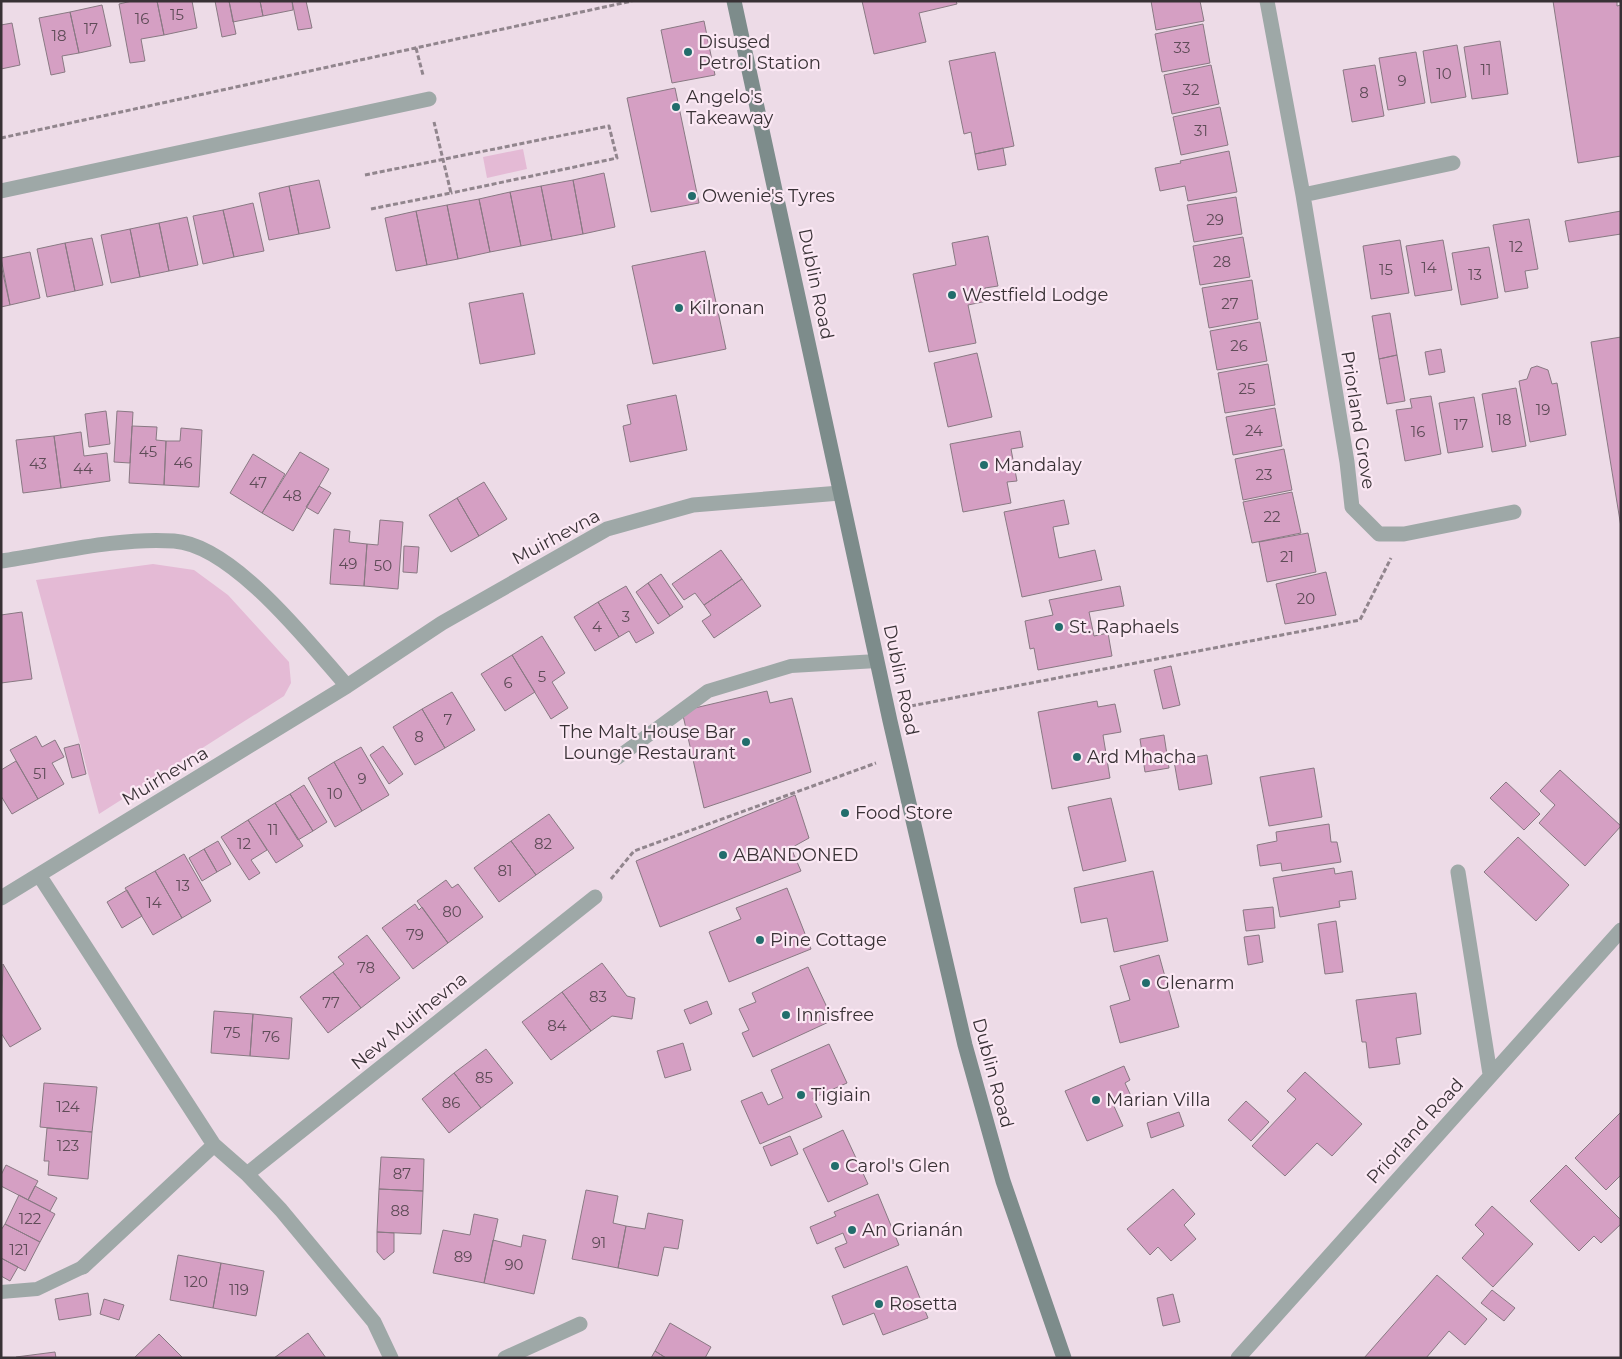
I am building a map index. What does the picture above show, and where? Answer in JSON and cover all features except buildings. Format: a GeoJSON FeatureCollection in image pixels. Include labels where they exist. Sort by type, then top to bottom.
{"type":"FeatureCollection","features":[{"type":"Feature","properties":{"kind":"main road","name":"Dublin Road"},"geometry":{"type":"LineString","coordinates":[[734,1],[877,662],[970,1062],[1003,1181],[1064,1358]]}},
{"type":"Feature","properties":{"kind":"street","name":"Priorland Grove"},"geometry":{"type":"LineString","coordinates":[[1267,1],[1303,195],[1347,462],[1352,507],[1378,534],[1404,534],[1514,512]]}},
{"type":"Feature","properties":{"kind":"street"},"geometry":{"type":"LineString","coordinates":[[1,190],[429,99]]}},
{"type":"Feature","properties":{"kind":"street"},"geometry":{"type":"LineString","coordinates":[[1303,195],[1453,163]]}},
{"type":"Feature","properties":{"kind":"street","name":"Muirhevna"},"geometry":{"type":"LineString","coordinates":[[1,898],[347,686],[442,623],[607,529],[692,505],[840,493]]}},
{"type":"Feature","properties":{"kind":"street"},"geometry":{"type":"LineString","coordinates":[[1,561],[134,541],[176,541],[207,550],[228,562],[247,578],[347,686]]}},
{"type":"Feature","properties":{"kind":"street"},"geometry":{"type":"LineString","coordinates":[[1458,872],[1490,1074]]}},
{"type":"Feature","properties":{"kind":"street"},"geometry":{"type":"LineString","coordinates":[[38,875],[214,1145],[247,1174],[280,1210],[374,1322],[391,1358]]}},
{"type":"Feature","properties":{"kind":"street","name":"New Muirhevna"},"geometry":{"type":"LineString","coordinates":[[247,1174],[594,897]]}},
{"type":"Feature","properties":{"kind":"street","name":"Priorland Road"},"geometry":{"type":"LineString","coordinates":[[1238,1358],[1490,1074],[1621,930]]}},
{"type":"Feature","properties":{"kind":"street"},"geometry":{"type":"LineString","coordinates":[[83,1267],[214,1145]]}},
{"type":"Feature","properties":{"kind":"street"},"geometry":{"type":"LineString","coordinates":[[505,1358],[580,1324]]}},
{"type":"Feature","properties":{"kind":"lane"},"geometry":{"type":"LineString","coordinates":[[617,758],[708,691],[791,666],[877,662]]}},
{"type":"Feature","properties":{"kind":"lane"},"geometry":{"type":"LineString","coordinates":[[1,1292],[37,1289],[83,1267]]}},
{"type":"Feature","properties":{"kind":"path"},"geometry":{"type":"LineString","coordinates":[[1,138],[632,1]]}},
{"type":"Feature","properties":{"kind":"path"},"geometry":{"type":"LineString","coordinates":[[416,48],[451,193]]}},
{"type":"Feature","properties":{"kind":"path"},"geometry":{"type":"LineString","coordinates":[[365,175],[609,126],[617,158],[371,209]]}},
{"type":"Feature","properties":{"kind":"path"},"geometry":{"type":"LineString","coordinates":[[888,709],[928,704],[1360,620],[1404,534]]}},
{"type":"Feature","properties":{"kind":"path"},"geometry":{"type":"LineString","coordinates":[[594,897],[634,851],[898,755]]}},
{"type":"Feature","properties":{"kind":"shaded area"},"geometry":{"type":"Polygon","coordinates":[[[523,149],[527,169],[487,178],[483,157],[523,149]]]}},
{"type":"Feature","properties":{"kind":"shaded area"},"geometry":{"type":"Polygon","coordinates":[[[153,564],[194,570],[228,595],[289,662],[291,683],[284,696],[99,814],[36,580],[153,564]]]}},
{"type":"Feature","properties":{"kind":"place","name":"Disused Petrol Station"},"geometry":{"type":"Point","coordinates":[688,52]}},
{"type":"Feature","properties":{"kind":"place","name":"Angelo's Takeaway"},"geometry":{"type":"Point","coordinates":[676,107]}},
{"type":"Feature","properties":{"kind":"place","name":"Owenie's Tyres"},"geometry":{"type":"Point","coordinates":[692,196]}},
{"type":"Feature","properties":{"kind":"place","name":"Westfield Lodge"},"geometry":{"type":"Point","coordinates":[952,295]}},
{"type":"Feature","properties":{"kind":"place","name":"Kilronan"},"geometry":{"type":"Point","coordinates":[679,308]}},
{"type":"Feature","properties":{"kind":"place","name":"Mandalay"},"geometry":{"type":"Point","coordinates":[984,465]}},
{"type":"Feature","properties":{"kind":"place","name":"St. Raphaels"},"geometry":{"type":"Point","coordinates":[1059,627]}},
{"type":"Feature","properties":{"kind":"place","name":"The Malt House Bar Lounge Restaurant"},"geometry":{"type":"Point","coordinates":[746,742]}},
{"type":"Feature","properties":{"kind":"place","name":"Ard Mhacha"},"geometry":{"type":"Point","coordinates":[1077,757]}},
{"type":"Feature","properties":{"kind":"place","name":"Food Store"},"geometry":{"type":"Point","coordinates":[845,813]}},
{"type":"Feature","properties":{"kind":"place","name":"ABANDONED"},"geometry":{"type":"Point","coordinates":[723,855]}},
{"type":"Feature","properties":{"kind":"place","name":"Pine Cottage"},"geometry":{"type":"Point","coordinates":[760,940]}},
{"type":"Feature","properties":{"kind":"place","name":"Glenarm"},"geometry":{"type":"Point","coordinates":[1146,983]}},
{"type":"Feature","properties":{"kind":"place","name":"Innisfree"},"geometry":{"type":"Point","coordinates":[786,1015]}},
{"type":"Feature","properties":{"kind":"place","name":"Tigiain"},"geometry":{"type":"Point","coordinates":[801,1095]}},
{"type":"Feature","properties":{"kind":"place","name":"Marian Villa"},"geometry":{"type":"Point","coordinates":[1096,1100]}},
{"type":"Feature","properties":{"kind":"place","name":"Carol's Glen"},"geometry":{"type":"Point","coordinates":[835,1166]}},
{"type":"Feature","properties":{"kind":"place","name":"An Grianán"},"geometry":{"type":"Point","coordinates":[852,1230]}},
{"type":"Feature","properties":{"kind":"place","name":"Rosetta"},"geometry":{"type":"Point","coordinates":[879,1304]}}]}
